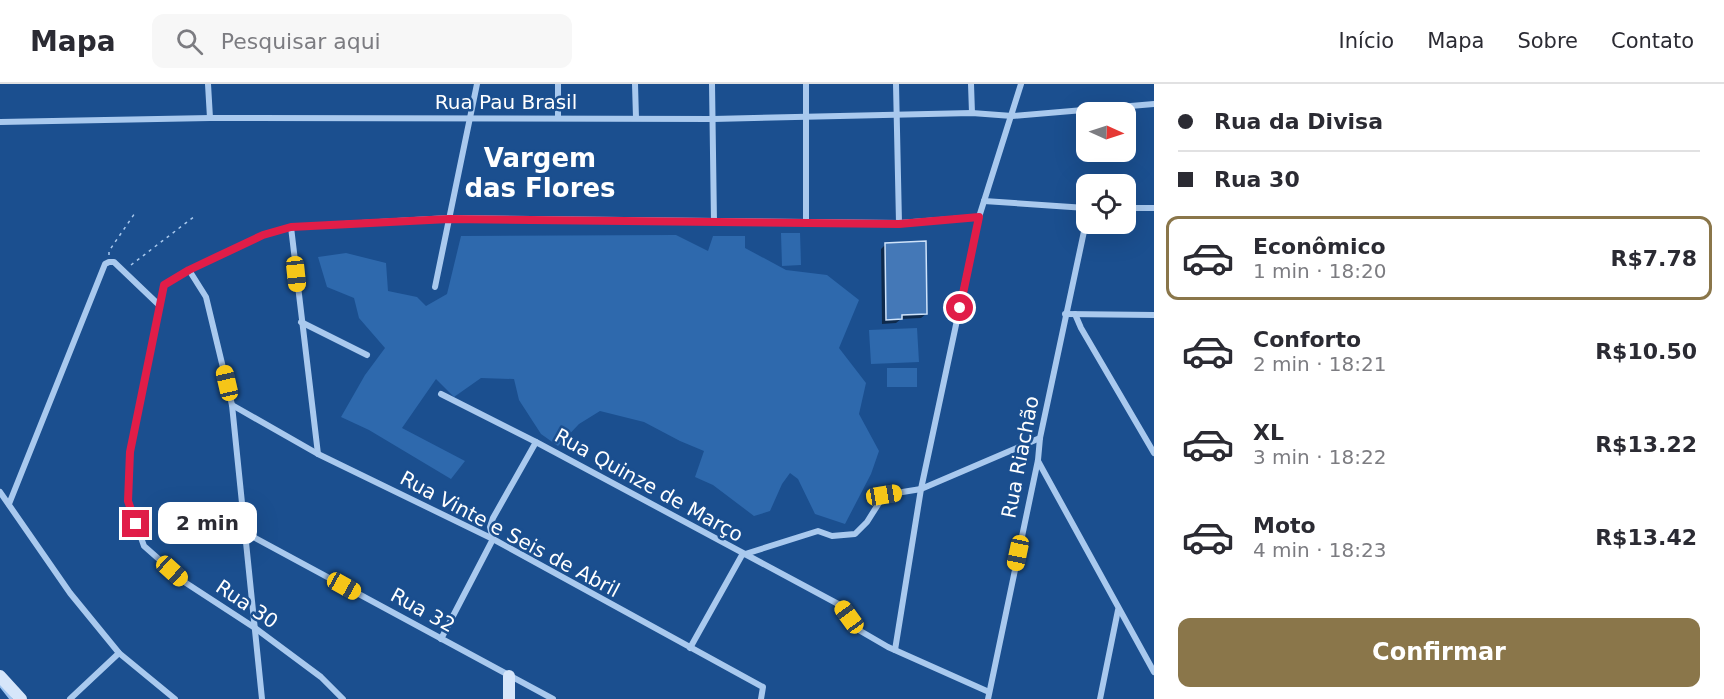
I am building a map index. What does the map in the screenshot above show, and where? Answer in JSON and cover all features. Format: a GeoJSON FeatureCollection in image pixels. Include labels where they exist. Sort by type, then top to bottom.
{"type":"FeatureCollection","features":[{"type":"Feature","properties":{"kind":"street"},"geometry":{"type":"LineString","coordinates":[[208,84],[210,118]]}},
{"type":"Feature","properties":{"kind":"street"},"geometry":{"type":"LineString","coordinates":[[435,287],[477,84]]}},
{"type":"Feature","properties":{"kind":"street"},"geometry":{"type":"LineString","coordinates":[[558,84],[558,118]]}},
{"type":"Feature","properties":{"kind":"street"},"geometry":{"type":"LineString","coordinates":[[635,84],[636,118]]}},
{"type":"Feature","properties":{"kind":"street"},"geometry":{"type":"LineString","coordinates":[[712,84],[714,222]]}},
{"type":"Feature","properties":{"kind":"street"},"geometry":{"type":"LineString","coordinates":[[806,84],[806,224]]}},
{"type":"Feature","properties":{"kind":"street"},"geometry":{"type":"LineString","coordinates":[[896,84],[899,224]]}},
{"type":"Feature","properties":{"kind":"street"},"geometry":{"type":"LineString","coordinates":[[971,84],[972,113]]}},
{"type":"Feature","properties":{"kind":"street"},"geometry":{"type":"LineString","coordinates":[[989,695],[895,650],[921,489],[979,217],[1021,84]]}},
{"type":"Feature","properties":{"kind":"street","name":"Rua Pau Brasil"},"geometry":{"type":"LineString","coordinates":[[0,122],[210,118],[713,119],[972,113],[1012,116],[1154,104]]}},
{"type":"Feature","properties":{"kind":"street"},"geometry":{"type":"LineString","coordinates":[[984,201],[1076,207]]}},
{"type":"Feature","properties":{"kind":"street"},"geometry":{"type":"LineString","coordinates":[[1136,208],[1154,208]]}},
{"type":"Feature","properties":{"kind":"street"},"geometry":{"type":"LineString","coordinates":[[262,699],[232,405],[206,297],[189,270],[263,235],[291,227],[449,219],[899,224],[979,217]]}},
{"type":"Feature","properties":{"kind":"street"},"geometry":{"type":"LineString","coordinates":[[291,227],[318,454]]}},
{"type":"Feature","properties":{"kind":"street","name":"Rua Riachão"},"geometry":{"type":"LineString","coordinates":[[989,695],[1038,460],[1040,438],[1065,314],[1083,234]]}},
{"type":"Feature","properties":{"kind":"street"},"geometry":{"type":"LineString","coordinates":[[9,504],[107,263],[114,262],[159,305]]}},
{"type":"Feature","properties":{"kind":"street","name":"Rua 30"},"geometry":{"type":"LineString","coordinates":[[189,270],[164,285],[130,452],[128,501],[144,546],[186,583],[255,628],[321,676],[343,699]]}},
{"type":"Feature","properties":{"kind":"street"},"geometry":{"type":"LineString","coordinates":[[1065,314],[1154,315]]}},
{"type":"Feature","properties":{"kind":"street"},"geometry":{"type":"LineString","coordinates":[[1076,314],[1081,328],[1154,453]]}},
{"type":"Feature","properties":{"kind":"street"},"geometry":{"type":"LineString","coordinates":[[301,322],[367,355]]}},
{"type":"Feature","properties":{"kind":"street","name":"Rua Quinze de Março"},"geometry":{"type":"LineString","coordinates":[[441,394],[536,442],[840,606],[857,629],[895,650]]}},
{"type":"Feature","properties":{"kind":"street","name":"Rua Vinte e Seis de Abril"},"geometry":{"type":"LineString","coordinates":[[232,405],[318,454],[493,539],[763,687],[761,699]]}},
{"type":"Feature","properties":{"kind":"street"},"geometry":{"type":"LineString","coordinates":[[690,648],[742,555],[818,531],[832,536],[855,534],[867,522],[884,495],[921,489],[1040,438]]}},
{"type":"Feature","properties":{"kind":"street"},"geometry":{"type":"LineString","coordinates":[[441,639],[493,539],[490,527],[493,518],[536,442]]}},
{"type":"Feature","properties":{"kind":"street"},"geometry":{"type":"LineString","coordinates":[[1038,460],[1154,672]]}},
{"type":"Feature","properties":{"kind":"street"},"geometry":{"type":"LineString","coordinates":[[0,492],[70,593],[119,653],[176,699]]}},
{"type":"Feature","properties":{"kind":"street","name":"Rua 32"},"geometry":{"type":"LineString","coordinates":[[246,532],[553,699]]}},
{"type":"Feature","properties":{"kind":"street"},"geometry":{"type":"LineString","coordinates":[[1100,699],[1119,609]]}},
{"type":"Feature","properties":{"kind":"street"},"geometry":{"type":"LineString","coordinates":[[70,699],[119,653]]}},
{"type":"Feature","properties":{"kind":"street"},"geometry":{"type":"LineString","coordinates":[[0,676],[21,699]]}},
{"type":"Feature","properties":{"kind":"street"},"geometry":{"type":"LineString","coordinates":[[509,676],[509,699]]}},
{"type":"Feature","properties":{"kind":"path"},"geometry":{"type":"LineString","coordinates":[[107,263],[109,251],[135,213]]}},
{"type":"Feature","properties":{"kind":"path"},"geometry":{"type":"LineString","coordinates":[[123,271],[195,216]]}},
{"type":"Feature","properties":{"kind":"shaded area"},"geometry":{"type":"Polygon","coordinates":[[[781,233],[800,233],[801,265],[782,266],[781,233]]]}},
{"type":"Feature","properties":{"kind":"shaded area"},"geometry":{"type":"Polygon","coordinates":[[[676,235],[708,251],[713,236],[745,236],[745,248],[786,270],[827,275],[859,300],[839,348],[866,383],[859,414],[879,451],[871,474],[845,524],[815,514],[798,479],[790,473],[782,484],[770,511],[754,516],[713,485],[695,477],[704,451],[644,422],[600,411],[579,424],[558,446],[541,434],[519,400],[514,379],[481,378],[454,397],[436,379],[402,428],[465,461],[451,479],[369,430],[341,417],[365,375],[385,348],[359,318],[354,298],[327,287],[318,257],[346,253],[386,263],[388,291],[417,297],[426,306],[447,294],[461,236],[676,235]]]}},
{"type":"Feature","properties":{"kind":"shaded area"},"geometry":{"type":"Polygon","coordinates":[[[917,328],[919,362],[871,364],[869,330],[917,328]]]}},
{"type":"Feature","properties":{"kind":"shaded area"},"geometry":{"type":"Polygon","coordinates":[[[887,368],[917,368],[917,387],[887,387],[887,368]]]}},
{"type":"Feature","properties":{"kind":"building"},"geometry":{"type":"Polygon","coordinates":[[[926,241],[927,314],[902,315],[902,319],[886,320],[885,243],[926,241]]]}},
{"type":"Feature","properties":{"kind":"waterway"},"geometry":{"type":"LineString","coordinates":[[0,685],[11,699]]}},
{"type":"Feature","properties":{"kind":"district","name":"Vargem das Flores"},"geometry":{"type":"Point","coordinates":[540,172]}},
{"type":"Feature","properties":{"kind":"route"},"geometry":{"type":"LineString","coordinates":[[136,524],[128,501],[130,452],[164,285],[189,270],[263,235],[291,227],[449,219],[899,224],[979,217],[960,308]]}}]}
